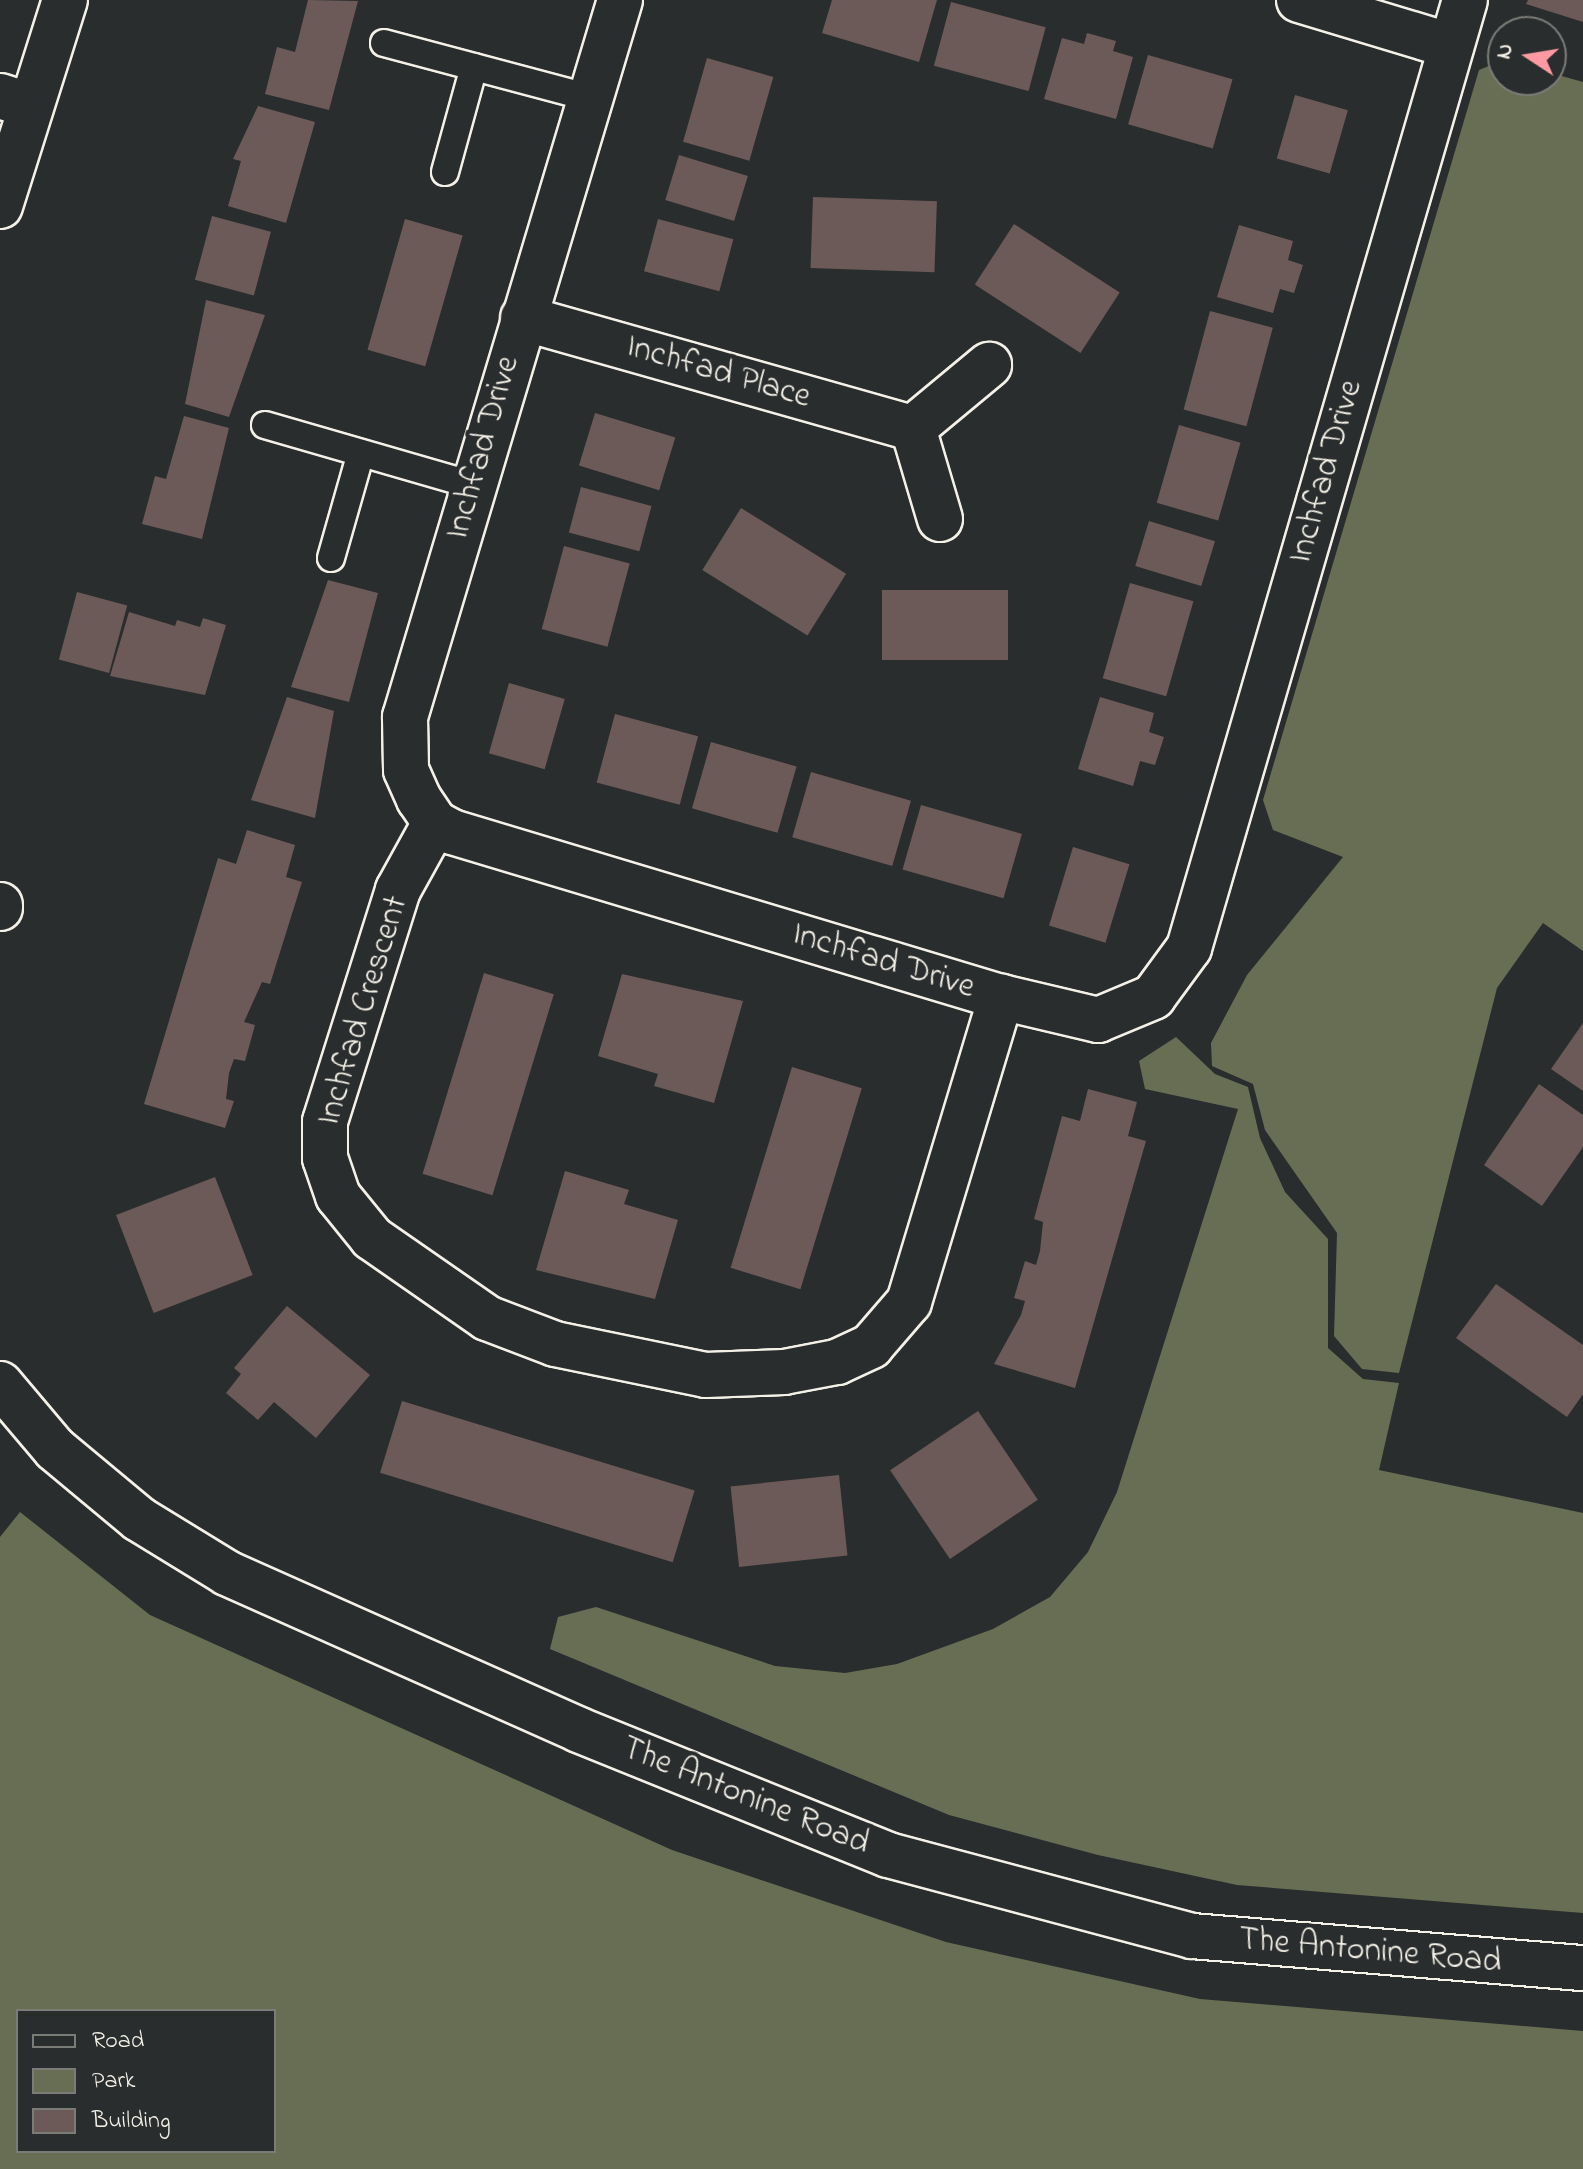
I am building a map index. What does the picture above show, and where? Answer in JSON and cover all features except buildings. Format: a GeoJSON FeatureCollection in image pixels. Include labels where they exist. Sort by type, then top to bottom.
{"type":"FeatureCollection","features":[{"type":"Feature","properties":{"kind":"street"},"geometry":{"type":"LineString","coordinates":[[0,206],[15,101],[65,0]]}},
{"type":"Feature","properties":{"kind":"street","name":"Inchfad Drive"},"geometry":{"type":"LineString","coordinates":[[620,0],[405,717],[406,770],[435,823],[1074,1017],[1127,1013],[1170,980],[1189,948],[1465,0]]}},
{"type":"Feature","properties":{"kind":"street"},"geometry":{"type":"LineString","coordinates":[[1299,0],[1451,46]]}},
{"type":"Feature","properties":{"kind":"street","name":"Inchfad Place"},"geometry":{"type":"LineString","coordinates":[[523,318],[913,428]]}},
{"type":"Feature","properties":{"kind":"street"},"geometry":{"type":"LineString","coordinates":[[940,519],[913,428],[989,365]]}},
{"type":"Feature","properties":{"kind":"street","name":"Inchfad Crescent"},"geometry":{"type":"LineString","coordinates":[[435,823],[398,890],[325,1122],[325,1158],[338,1196],[372,1238],[487,1318],[555,1344],[706,1375],[811,1367],[871,1346],[909,1302],[1001,997]]}},
{"type":"Feature","properties":{"kind":"street","name":"The Antonine Road"},"geometry":{"type":"LineString","coordinates":[[0,1384],[67,1459],[139,1519],[227,1573],[579,1730],[888,1855],[1192,1936],[1583,1968]]}},
{"type":"Feature","properties":{"kind":"lane"},"geometry":{"type":"LineString","coordinates":[[384,43],[590,98]]}},
{"type":"Feature","properties":{"kind":"lane"},"geometry":{"type":"LineString","coordinates":[[445,172],[474,67]]}},
{"type":"Feature","properties":{"kind":"lane"},"geometry":{"type":"LineString","coordinates":[[265,425],[473,485]]}},
{"type":"Feature","properties":{"kind":"lane"},"geometry":{"type":"LineString","coordinates":[[331,558],[361,453]]}},
{"type":"Feature","properties":{"kind":"green space"},"geometry":{"type":"Polygon","coordinates":[[[1487,67],[1487,96],[1567,96],[1567,78],[1583,82],[1583,951],[1543,923],[1497,988],[1399,1373],[1362,1369],[1334,1336],[1337,1233],[1265,1130],[1253,1084],[1212,1066],[1211,1043],[1247,975],[1343,857],[1273,830],[1263,800],[1479,70],[1487,67]]]}},
{"type":"Feature","properties":{"kind":"green space"},"geometry":{"type":"Polygon","coordinates":[[[1176,1037],[1215,1074],[1248,1087],[1260,1138],[1285,1192],[1328,1239],[1328,1348],[1363,1379],[1399,1383],[1379,1470],[1583,1513],[1583,1913],[1237,1885],[1098,1855],[949,1815],[550,1649],[558,1617],[596,1607],[775,1666],[845,1673],[897,1664],[993,1629],[1050,1597],[1088,1552],[1117,1492],[1238,1109],[1145,1089],[1139,1061],[1176,1037]]]}},
{"type":"Feature","properties":{"kind":"green space"},"geometry":{"type":"Polygon","coordinates":[[[20,1512],[150,1615],[672,1850],[946,1942],[1200,1999],[1583,2031],[1583,2169],[0,2169],[0,1537],[20,1512]]]}}]}
